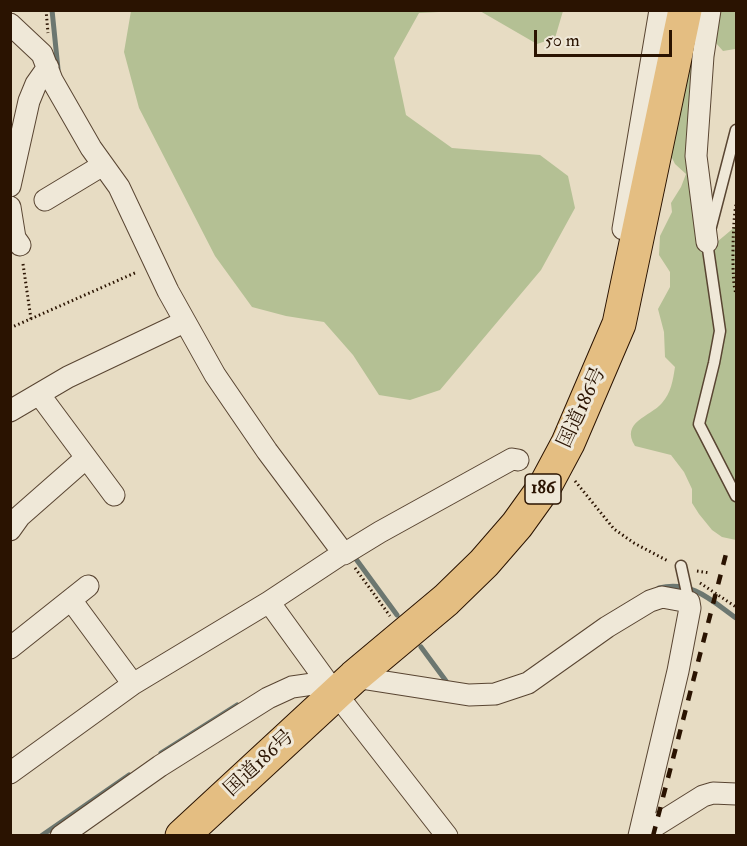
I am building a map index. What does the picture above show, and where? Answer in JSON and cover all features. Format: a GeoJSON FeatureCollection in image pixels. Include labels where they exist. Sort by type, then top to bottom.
{"type":"FeatureCollection","features":[{"type":"Feature","properties":{"kind":"highway","name":"国道186号"},"geometry":{"type":"LineString","coordinates":[[182,836],[339,684],[405,636],[446,600],[484,563],[517,525],[546,486],[615,339],[685,10]]}},
{"type":"Feature","properties":{"kind":"street"},"geometry":{"type":"LineString","coordinates":[[626,293],[618,260],[660,10]]}},
{"type":"Feature","properties":{"kind":"street"},"geometry":{"type":"LineString","coordinates":[[707,242],[696,156],[710,10]]}},
{"type":"Feature","properties":{"kind":"street"},"geometry":{"type":"LineString","coordinates":[[10,24],[42,54],[52,80],[103,165],[119,187],[184,322],[215,375],[267,451],[347,552]]}},
{"type":"Feature","properties":{"kind":"street"},"geometry":{"type":"LineString","coordinates":[[10,186],[29,101],[36,84],[48,67]]}},
{"type":"Feature","properties":{"kind":"street"},"geometry":{"type":"LineString","coordinates":[[45,200],[103,165]]}},
{"type":"Feature","properties":{"kind":"street"},"geometry":{"type":"LineString","coordinates":[[10,207],[15,238],[20,245]]}},
{"type":"Feature","properties":{"kind":"street"},"geometry":{"type":"LineString","coordinates":[[10,411],[68,377],[184,322]]}},
{"type":"Feature","properties":{"kind":"street"},"geometry":{"type":"LineString","coordinates":[[39,394],[114,495]]}},
{"type":"Feature","properties":{"kind":"street"},"geometry":{"type":"LineString","coordinates":[[10,530],[20,516],[86,458]]}},
{"type":"Feature","properties":{"kind":"street"},"geometry":{"type":"LineString","coordinates":[[10,773],[133,684],[347,552],[454,490],[512,459],[518,460]]}},
{"type":"Feature","properties":{"kind":"street"},"geometry":{"type":"LineString","coordinates":[[10,648],[88,586]]}},
{"type":"Feature","properties":{"kind":"street"},"geometry":{"type":"LineString","coordinates":[[61,836],[160,766],[268,698],[292,687],[339,684],[469,695],[495,694],[528,683],[607,627],[650,601],[662,597],[687,598],[690,608],[678,670],[639,836]]}},
{"type":"Feature","properties":{"kind":"street"},"geometry":{"type":"LineString","coordinates":[[71,600],[133,684]]}},
{"type":"Feature","properties":{"kind":"street"},"geometry":{"type":"LineString","coordinates":[[269,602],[339,684],[447,836]]}},
{"type":"Feature","properties":{"kind":"street"},"geometry":{"type":"LineString","coordinates":[[639,836],[703,796],[718,793],[736,794]]}},
{"type":"Feature","properties":{"kind":"lane"},"geometry":{"type":"LineString","coordinates":[[736,130],[707,242],[720,331],[699,424],[736,496]]}},
{"type":"Feature","properties":{"kind":"lane"},"geometry":{"type":"LineString","coordinates":[[684,571],[687,598]]}},
{"type":"Feature","properties":{"kind":"path"},"geometry":{"type":"LineString","coordinates":[[736,205],[734,212],[734,289],[736,293]]}},
{"type":"Feature","properties":{"kind":"path"},"geometry":{"type":"LineString","coordinates":[[20,245],[31,318]]}},
{"type":"Feature","properties":{"kind":"path"},"geometry":{"type":"LineString","coordinates":[[10,328],[155,264]]}},
{"type":"Feature","properties":{"kind":"path"},"geometry":{"type":"LineString","coordinates":[[558,461],[614,529],[684,571],[736,607]]}},
{"type":"Feature","properties":{"kind":"path"},"geometry":{"type":"LineString","coordinates":[[347,552],[405,636]]}},
{"type":"Feature","properties":{"kind":"path"},"geometry":{"type":"LineString","coordinates":[[684,571],[710,573]]}},
{"type":"Feature","properties":{"kind":"green space"},"geometry":{"type":"Polygon","coordinates":[[[131,11],[459,11],[419,13],[394,58],[406,115],[452,148],[540,155],[568,176],[575,208],[541,270],[440,390],[410,400],[379,395],[353,355],[324,322],[286,316],[252,307],[215,256],[139,108],[124,52],[131,11]]]}},
{"type":"Feature","properties":{"kind":"green space"},"geometry":{"type":"Polygon","coordinates":[[[480,11],[563,11],[555,38],[537,44],[480,11]]]}},
{"type":"Feature","properties":{"kind":"green space"},"geometry":{"type":"Polygon","coordinates":[[[720,11],[736,11],[735,49],[723,51],[715,42],[720,11]]]}},
{"type":"Feature","properties":{"kind":"green space"},"geometry":{"type":"Polygon","coordinates":[[[693,64],[696,241],[699,247],[711,247],[736,226],[736,540],[722,537],[712,530],[699,514],[692,503],[692,489],[684,472],[671,455],[635,446],[631,438],[631,431],[638,421],[657,408],[668,395],[675,367],[665,357],[664,332],[658,309],[670,287],[670,272],[659,255],[660,236],[672,212],[671,203],[686,174],[675,164],[671,156],[683,102],[687,70],[693,64]]]}},
{"type":"Feature","properties":{"kind":"waterway"},"geometry":{"type":"LineString","coordinates":[[52,10],[58,69]]}},
{"type":"Feature","properties":{"kind":"waterway"},"geometry":{"type":"LineString","coordinates":[[353,555],[397,615]]}},
{"type":"Feature","properties":{"kind":"waterway"},"geometry":{"type":"LineString","coordinates":[[659,588],[670,586],[691,589],[709,598],[736,618]]}},
{"type":"Feature","properties":{"kind":"waterway"},"geometry":{"type":"LineString","coordinates":[[421,647],[446,681]]}},
{"type":"Feature","properties":{"kind":"waterway"},"geometry":{"type":"LineString","coordinates":[[161,753],[237,705]]}},
{"type":"Feature","properties":{"kind":"waterway"},"geometry":{"type":"LineString","coordinates":[[41,836],[129,775]]}},
{"type":"Feature","properties":{"kind":"railway"},"geometry":{"type":"LineString","coordinates":[[653,836],[726,554]]}}]}
